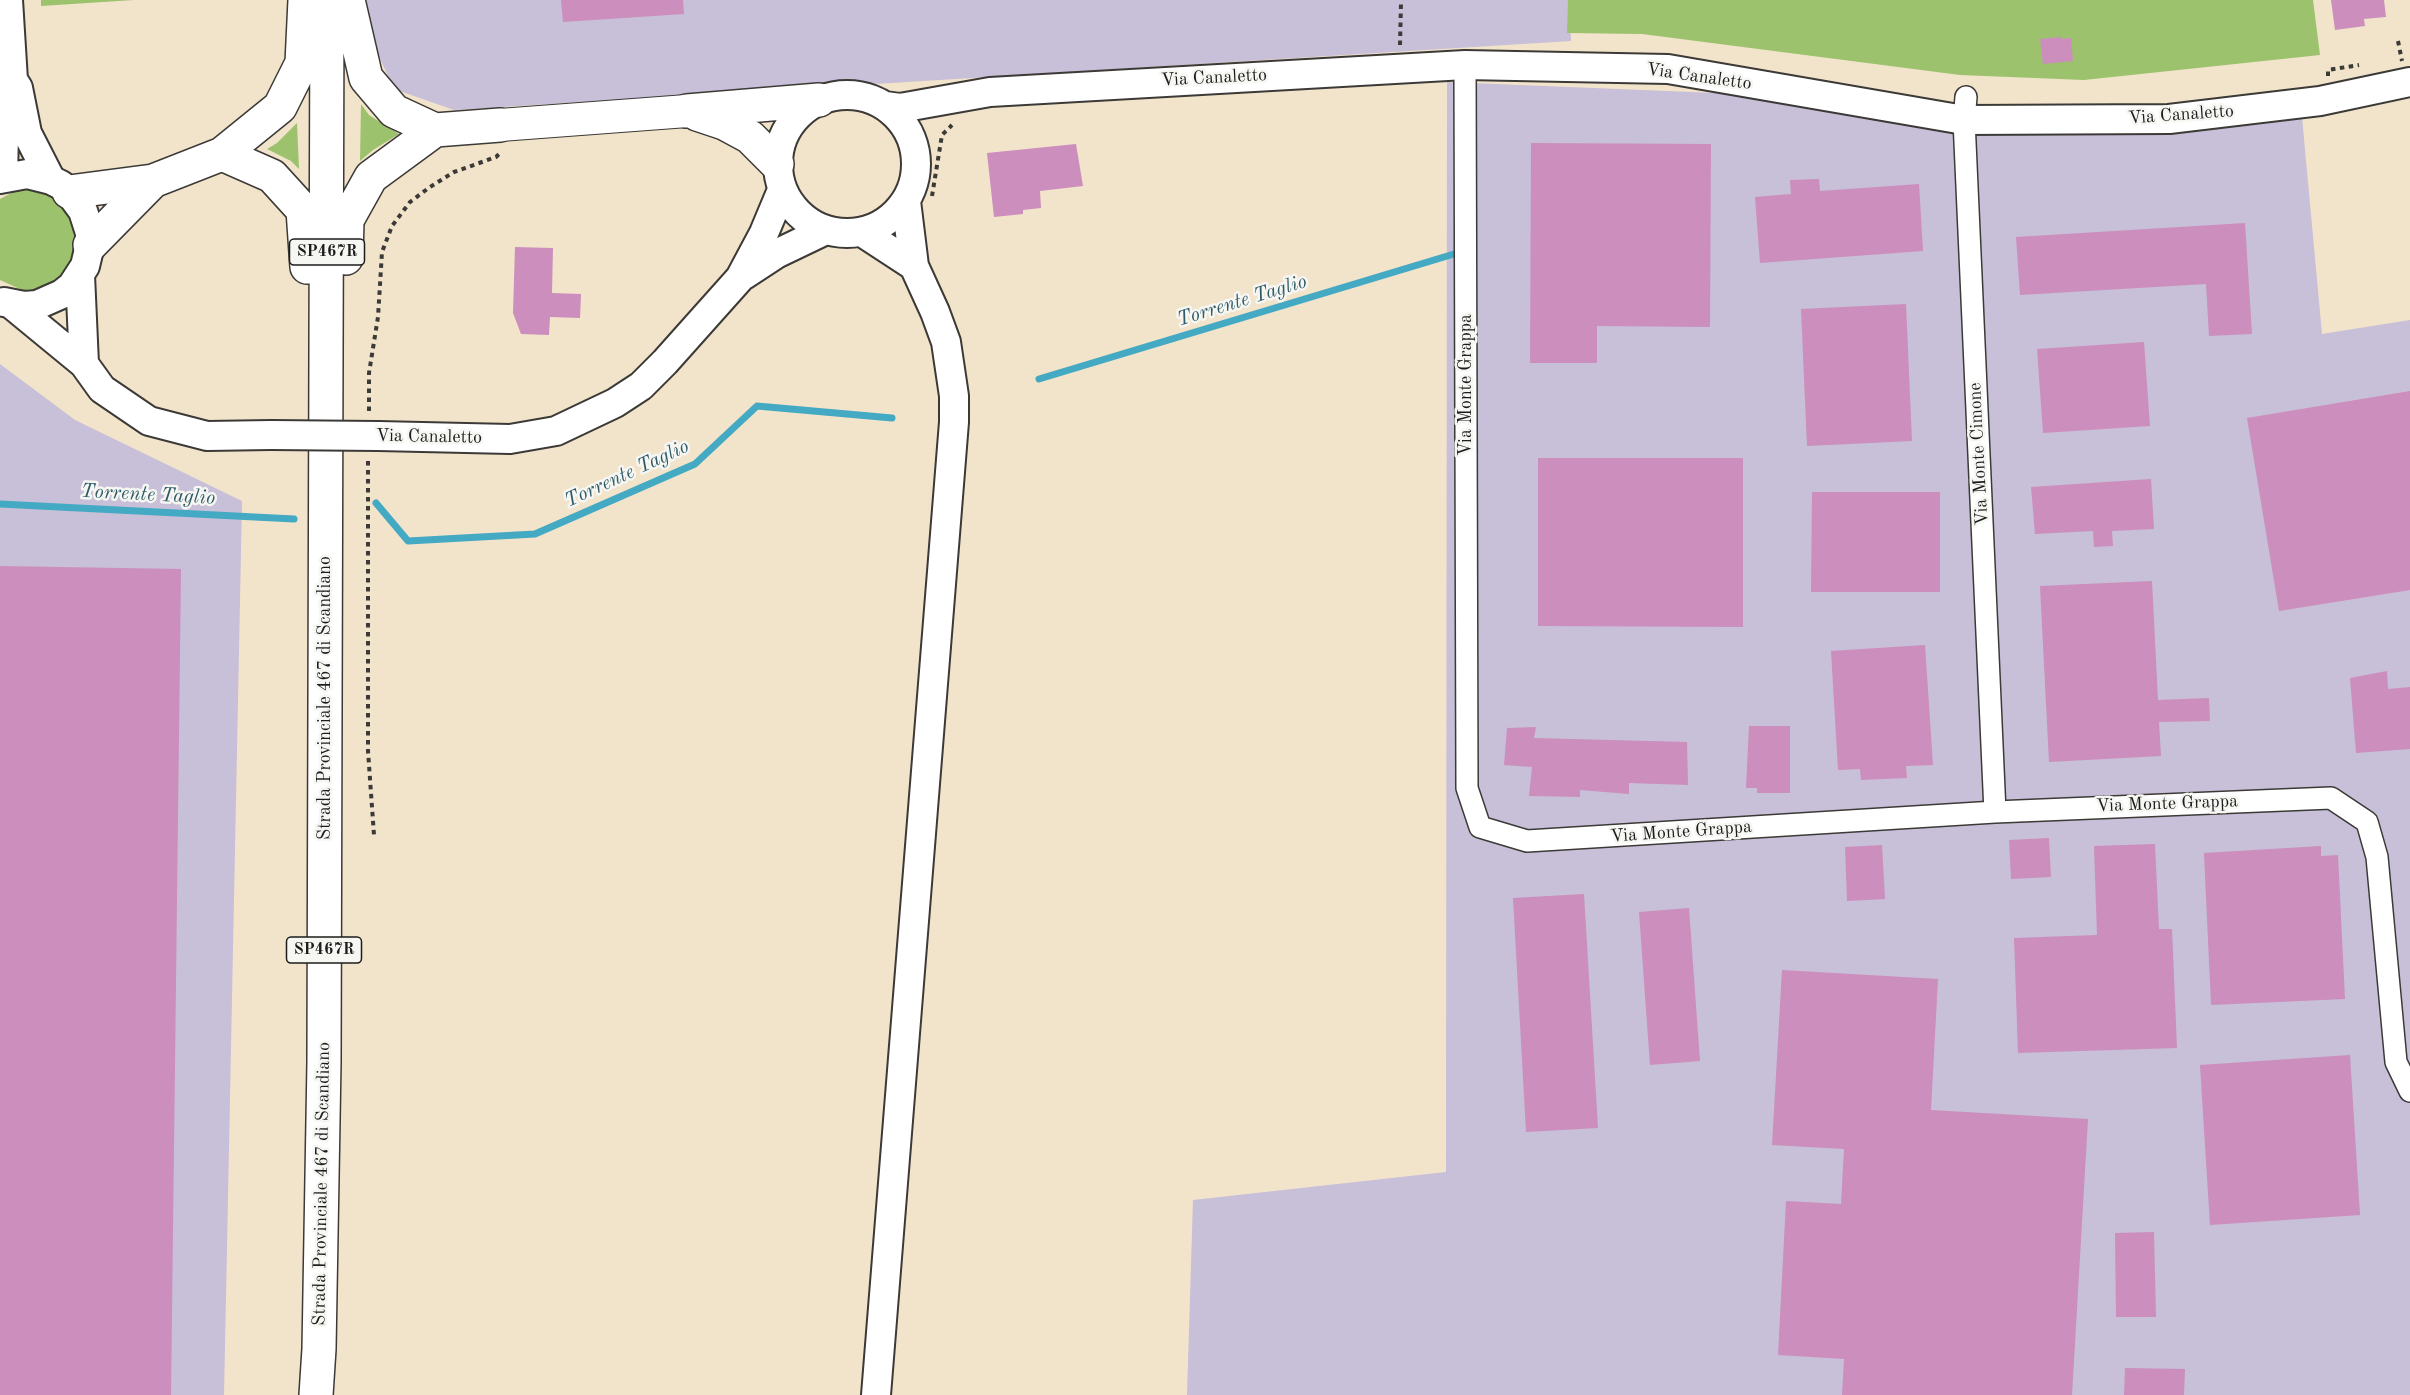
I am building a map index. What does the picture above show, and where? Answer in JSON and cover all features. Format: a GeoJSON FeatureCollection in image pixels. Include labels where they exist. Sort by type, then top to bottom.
{"type":"FeatureCollection","features":[{"type":"Feature","properties":{"kind":"highway"},"geometry":{"type":"LineString","coordinates":[[60,186],[153,181],[222,154],[280,106],[302,63],[305,0]]}},
{"type":"Feature","properties":{"kind":"highway","name":"Strada Provinciale 467 di Scandiano"},"geometry":{"type":"LineString","coordinates":[[316,1395],[319,1349],[324,1050],[327,0]]}},
{"type":"Feature","properties":{"kind":"highway"},"geometry":{"type":"LineString","coordinates":[[348,0],[366,78],[394,111],[435,130],[500,125]]}},
{"type":"Feature","properties":{"kind":"highway"},"geometry":{"type":"LineString","coordinates":[[687,111],[819,100]]}},
{"type":"Feature","properties":{"kind":"highway"},"geometry":{"type":"LineString","coordinates":[[687,111],[724,123],[750,138],[780,177]]}},
{"type":"Feature","properties":{"kind":"highway"},"geometry":{"type":"LineString","coordinates":[[326,505],[345,362],[347,220],[371,177],[435,130]]}},
{"type":"Feature","properties":{"kind":"highway"},"geometry":{"type":"LineString","coordinates":[[222,154],[272,176],[303,210],[326,505]]}},
{"type":"Feature","properties":{"kind":"highway"},"geometry":{"type":"LineString","coordinates":[[85,260],[153,181]]}},
{"type":"Feature","properties":{"kind":"main road"},"geometry":{"type":"LineString","coordinates":[[8,0],[13,80],[18,88],[27,133],[60,186],[77,201],[88,222],[85,260],[84,364]]}},
{"type":"Feature","properties":{"kind":"main road","name":"Via Canaletto"},"geometry":{"type":"LineString","coordinates":[[885,106],[900,108],[990,92],[1465,65],[1668,69],[1965,109],[2169,119],[2320,101],[2410,82]]}},
{"type":"Feature","properties":{"kind":"main road"},"geometry":{"type":"LineString","coordinates":[[13,80],[5,87],[2,179],[27,174],[60,186]]}},
{"type":"Feature","properties":{"kind":"main road"},"geometry":{"type":"LineString","coordinates":[[916,166],[911,138],[905,126],[885,106],[873,100],[846,95],[819,100],[807,107],[789,126],[779,151],[780,177],[795,211],[804,219],[826,230],[838,233],[862,232],[887,221],[906,201],[912,190],[916,166],[916,142],[946,99]]}},
{"type":"Feature","properties":{"kind":"main road"},"geometry":{"type":"LineString","coordinates":[[500,125],[687,111]]}},
{"type":"Feature","properties":{"kind":"main road","name":"Via Canaletto"},"geometry":{"type":"LineString","coordinates":[[5,303],[84,364],[102,389],[149,421],[207,436],[510,439],[556,431],[615,403],[641,386],[665,363],[740,278],[764,233],[780,177]]}},
{"type":"Feature","properties":{"kind":"main road"},"geometry":{"type":"LineString","coordinates":[[876,1395],[954,422],[954,396],[946,342],[914,266],[906,201]]}},
{"type":"Feature","properties":{"kind":"main road","name":"Via Canaletto"},"geometry":{"type":"LineString","coordinates":[[740,278],[776,254],[826,230]]}},
{"type":"Feature","properties":{"kind":"main road"},"geometry":{"type":"LineString","coordinates":[[862,232],[914,266]]}},
{"type":"Feature","properties":{"kind":"main road"},"geometry":{"type":"LineString","coordinates":[[5,303],[38,305],[50,301],[62,294],[85,260]]}},
{"type":"Feature","properties":{"kind":"street","name":"Via Monte Grappa"},"geometry":{"type":"LineString","coordinates":[[1465,65],[1467,788],[1480,827],[1527,842],[1995,812],[2331,798],[2367,822],[2377,857],[2396,1062],[2410,1091]]}},
{"type":"Feature","properties":{"kind":"street","name":"Via Monte Cimone"},"geometry":{"type":"LineString","coordinates":[[1965,109],[1995,812]]}},
{"type":"Feature","properties":{"kind":"path"},"geometry":{"type":"LineString","coordinates":[[1400,68],[1401,3]]}},
{"type":"Feature","properties":{"kind":"path"},"geometry":{"type":"LineString","coordinates":[[2391,60],[2410,56]]}},
{"type":"Feature","properties":{"kind":"path"},"geometry":{"type":"LineString","coordinates":[[2326,86],[2328,70],[2370,63]]}},
{"type":"Feature","properties":{"kind":"shaded area"},"geometry":{"type":"Polygon","coordinates":[[[359,0],[1569,0],[1571,41],[454,110],[394,89],[359,13],[359,0]]]}},
{"type":"Feature","properties":{"kind":"shaded area"},"geometry":{"type":"Polygon","coordinates":[[[1447,82],[2302,117],[2322,334],[2410,320],[2410,1395],[1187,1395],[1193,1200],[1446,1172],[1447,82]]]}},
{"type":"Feature","properties":{"kind":"shaded area"},"geometry":{"type":"Polygon","coordinates":[[[0,364],[75,420],[242,501],[224,1395],[0,1395],[0,364]]]}},
{"type":"Feature","properties":{"kind":"green space"},"geometry":{"type":"Polygon","coordinates":[[[41,0],[134,0],[41,6],[41,0]]]}},
{"type":"Feature","properties":{"kind":"green space"},"geometry":{"type":"Polygon","coordinates":[[[1568,0],[2313,0],[2320,55],[2084,80],[1960,75],[1642,34],[1567,33],[1568,0]]]}},
{"type":"Feature","properties":{"kind":"green space"},"geometry":{"type":"Polygon","coordinates":[[[361,104],[369,115],[399,134],[360,161],[361,104]]]}},
{"type":"Feature","properties":{"kind":"green space"},"geometry":{"type":"Polygon","coordinates":[[[297,123],[299,169],[291,161],[267,149],[277,143],[297,123]]]}},
{"type":"Feature","properties":{"kind":"green space"},"geometry":{"type":"Polygon","coordinates":[[[38,190],[50,194],[69,210],[79,233],[76,258],[61,279],[36,290],[22,290],[0,280],[0,199],[13,192],[38,190]]]}},
{"type":"Feature","properties":{"kind":"building"},"geometry":{"type":"Polygon","coordinates":[[[561,0],[683,0],[684,14],[563,22],[561,0]]]}},
{"type":"Feature","properties":{"kind":"building"},"geometry":{"type":"Polygon","coordinates":[[[2331,0],[2384,0],[2386,17],[2364,19],[2365,26],[2335,30],[2331,0]]]}},
{"type":"Feature","properties":{"kind":"building"},"geometry":{"type":"Polygon","coordinates":[[[2061,37],[2061,39],[2071,38],[2073,61],[2043,64],[2040,39],[2061,37]]]}},
{"type":"Feature","properties":{"kind":"building"},"geometry":{"type":"Polygon","coordinates":[[[1531,143],[1711,144],[1710,327],[1597,326],[1597,363],[1530,363],[1531,143]]]}},
{"type":"Feature","properties":{"kind":"building"},"geometry":{"type":"Polygon","coordinates":[[[1076,144],[1083,186],[1040,191],[1041,208],[1023,210],[1023,214],[994,217],[987,153],[1076,144]]]}},
{"type":"Feature","properties":{"kind":"building"},"geometry":{"type":"Polygon","coordinates":[[[1819,179],[1820,191],[1919,184],[1923,251],[1760,263],[1755,197],[1791,194],[1790,180],[1819,179]]]}},
{"type":"Feature","properties":{"kind":"building"},"geometry":{"type":"Polygon","coordinates":[[[2245,223],[2252,334],[2209,336],[2206,284],[2020,295],[2016,237],[2245,223]]]}},
{"type":"Feature","properties":{"kind":"building"},"geometry":{"type":"Polygon","coordinates":[[[515,247],[553,248],[552,293],[581,294],[580,318],[550,317],[549,335],[521,334],[513,313],[515,247]]]}},
{"type":"Feature","properties":{"kind":"building"},"geometry":{"type":"Polygon","coordinates":[[[1906,304],[1912,441],[1807,446],[1801,309],[1906,304]]]}},
{"type":"Feature","properties":{"kind":"building"},"geometry":{"type":"Polygon","coordinates":[[[2144,342],[2150,426],[2043,433],[2037,349],[2144,342]]]}},
{"type":"Feature","properties":{"kind":"building"},"geometry":{"type":"Polygon","coordinates":[[[2410,391],[2410,590],[2279,611],[2247,418],[2410,391]]]}},
{"type":"Feature","properties":{"kind":"building"},"geometry":{"type":"Polygon","coordinates":[[[1538,458],[1743,458],[1743,627],[1538,626],[1538,458]]]}},
{"type":"Feature","properties":{"kind":"building"},"geometry":{"type":"Polygon","coordinates":[[[2151,479],[2154,529],[2112,531],[2113,546],[2094,547],[2093,531],[2035,534],[2031,487],[2151,479]]]}},
{"type":"Feature","properties":{"kind":"building"},"geometry":{"type":"Polygon","coordinates":[[[1812,492],[1940,492],[1940,592],[1811,592],[1812,492]]]}},
{"type":"Feature","properties":{"kind":"building"},"geometry":{"type":"Polygon","coordinates":[[[0,566],[181,569],[171,1395],[0,1395],[0,566]]]}},
{"type":"Feature","properties":{"kind":"building"},"geometry":{"type":"Polygon","coordinates":[[[2152,581],[2158,700],[2209,698],[2210,721],[2159,722],[2161,756],[2049,762],[2040,586],[2152,581]]]}},
{"type":"Feature","properties":{"kind":"building"},"geometry":{"type":"Polygon","coordinates":[[[1925,645],[1933,765],[1906,766],[1907,778],[1861,780],[1860,769],[1838,770],[1831,651],[1925,645]]]}},
{"type":"Feature","properties":{"kind":"building"},"geometry":{"type":"Polygon","coordinates":[[[2387,671],[2388,689],[2410,687],[2410,749],[2356,753],[2350,678],[2387,671]]]}},
{"type":"Feature","properties":{"kind":"building"},"geometry":{"type":"Polygon","coordinates":[[[1749,726],[1790,726],[1790,793],[1757,793],[1757,788],[1746,788],[1749,726]]]}},
{"type":"Feature","properties":{"kind":"building"},"geometry":{"type":"Polygon","coordinates":[[[1536,727],[1534,738],[1687,742],[1688,785],[1629,783],[1629,794],[1580,790],[1580,797],[1529,796],[1532,767],[1504,765],[1507,728],[1536,727]]]}},
{"type":"Feature","properties":{"kind":"building"},"geometry":{"type":"Polygon","coordinates":[[[2049,838],[2051,877],[2011,879],[2009,840],[2049,838]]]}},
{"type":"Feature","properties":{"kind":"building"},"geometry":{"type":"Polygon","coordinates":[[[2155,844],[2159,929],[2172,929],[2177,1048],[2018,1053],[2014,938],[2097,935],[2094,846],[2155,844]]]}},
{"type":"Feature","properties":{"kind":"building"},"geometry":{"type":"Polygon","coordinates":[[[1882,845],[1885,899],[1847,901],[1845,847],[1882,845]]]}},
{"type":"Feature","properties":{"kind":"building"},"geometry":{"type":"Polygon","coordinates":[[[2321,846],[2321,856],[2338,855],[2345,999],[2211,1005],[2204,853],[2321,846]]]}},
{"type":"Feature","properties":{"kind":"building"},"geometry":{"type":"Polygon","coordinates":[[[1584,894],[1598,1128],[1526,1132],[1513,898],[1584,894]]]}},
{"type":"Feature","properties":{"kind":"building"},"geometry":{"type":"Polygon","coordinates":[[[1689,908],[1700,1061],[1650,1065],[1639,912],[1689,908]]]}},
{"type":"Feature","properties":{"kind":"building"},"geometry":{"type":"Polygon","coordinates":[[[1782,970],[1938,979],[1931,1110],[2088,1119],[2072,1395],[1842,1395],[1844,1359],[1778,1355],[1786,1201],[1841,1204],[1844,1149],[1772,1145],[1782,970]]]}},
{"type":"Feature","properties":{"kind":"building"},"geometry":{"type":"Polygon","coordinates":[[[2350,1055],[2360,1215],[2210,1225],[2200,1065],[2350,1055]]]}},
{"type":"Feature","properties":{"kind":"building"},"geometry":{"type":"Polygon","coordinates":[[[2154,1232],[2156,1317],[2116,1317],[2115,1233],[2154,1232]]]}},
{"type":"Feature","properties":{"kind":"building"},"geometry":{"type":"Polygon","coordinates":[[[2125,1368],[2185,1369],[2184,1395],[2124,1395],[2125,1368]]]}},
{"type":"Feature","properties":{"kind":"waterway","name":"Torrente Taglio"},"geometry":{"type":"LineString","coordinates":[[1039,379],[1454,254]]}},
{"type":"Feature","properties":{"kind":"waterway","name":"Torrente Taglio"},"geometry":{"type":"LineString","coordinates":[[376,503],[408,541],[535,534],[695,464],[757,406],[892,418]]}},
{"type":"Feature","properties":{"kind":"waterway","name":"Torrente Taglio"},"geometry":{"type":"LineString","coordinates":[[0,504],[294,519]]}}]}
